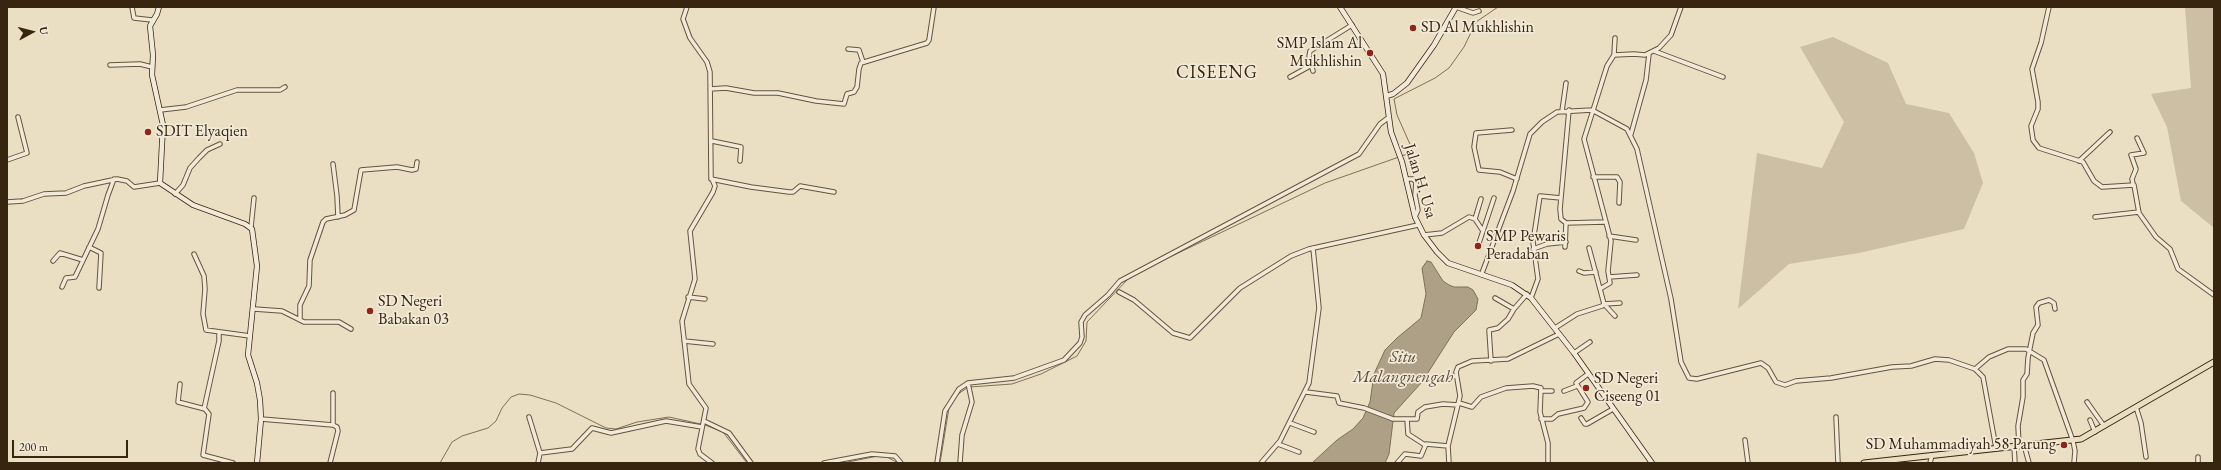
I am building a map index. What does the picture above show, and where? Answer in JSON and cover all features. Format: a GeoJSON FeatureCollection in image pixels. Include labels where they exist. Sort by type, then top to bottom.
{"type":"FeatureCollection","features":[{"type":"Feature","properties":{"kind":"main road"},"geometry":{"type":"LineString","coordinates":[[1864,463],[1886,462],[2019,445],[2073,441],[2095,432],[2214,362]]}},
{"type":"Feature","properties":{"kind":"street"},"geometry":{"type":"LineString","coordinates":[[132,7],[134,18],[152,20]]}},
{"type":"Feature","properties":{"kind":"street"},"geometry":{"type":"LineString","coordinates":[[159,7],[150,26],[153,52],[152,66],[154,90],[160,110],[163,130],[160,183]]}},
{"type":"Feature","properties":{"kind":"street"},"geometry":{"type":"LineString","coordinates":[[687,7],[683,19],[690,38],[709,67],[712,141],[711,179],[714,189],[690,231],[695,279],[682,320],[687,379],[690,389],[706,408],[699,452],[712,463]]}},
{"type":"Feature","properties":{"kind":"street"},"geometry":{"type":"LineString","coordinates":[[710,89],[726,88],[754,93],[778,93],[816,102],[843,104],[845,103],[847,94],[856,90],[859,69],[863,62],[927,43],[929,40],[934,7]]}},
{"type":"Feature","properties":{"kind":"street","name":"Jalan H. Usa"},"geometry":{"type":"LineString","coordinates":[[1340,7],[1383,74],[1388,118],[1402,162],[1415,218],[1424,235],[1448,263],[1482,273],[1512,285],[1527,294],[1560,334],[1652,463]]}},
{"type":"Feature","properties":{"kind":"street"},"geometry":{"type":"LineString","coordinates":[[1386,96],[1393,94],[1407,83],[1434,46],[1456,7],[1473,13],[1479,11]]}},
{"type":"Feature","properties":{"kind":"street"},"geometry":{"type":"LineString","coordinates":[[1614,55],[1649,54],[1654,51],[1671,35],[1681,7]]}},
{"type":"Feature","properties":{"kind":"street"},"geometry":{"type":"LineString","coordinates":[[2049,7],[2041,43],[2032,69],[2038,102],[2031,126],[2031,134],[2039,148],[2079,160],[2086,166],[2094,181],[2102,187],[2133,184]]}},
{"type":"Feature","properties":{"kind":"street"},"geometry":{"type":"LineString","coordinates":[[1313,71],[1310,66],[1310,51],[1352,26]]}},
{"type":"Feature","properties":{"kind":"street"},"geometry":{"type":"LineString","coordinates":[[1600,289],[1610,283],[1611,246],[1584,139],[1592,110],[1608,66],[1614,55],[1615,38]]}},
{"type":"Feature","properties":{"kind":"street"},"geometry":{"type":"LineString","coordinates":[[848,49],[859,50],[863,62]]}},
{"type":"Feature","properties":{"kind":"street"},"geometry":{"type":"LineString","coordinates":[[1654,51],[1723,77]]}},
{"type":"Feature","properties":{"kind":"street"},"geometry":{"type":"LineString","coordinates":[[1631,134],[1646,80],[1649,54]]}},
{"type":"Feature","properties":{"kind":"street"},"geometry":{"type":"LineString","coordinates":[[110,65],[140,64],[152,66]]}},
{"type":"Feature","properties":{"kind":"street"},"geometry":{"type":"LineString","coordinates":[[1290,77],[1310,66]]}},
{"type":"Feature","properties":{"kind":"street"},"geometry":{"type":"LineString","coordinates":[[1562,111],[1566,83]]}},
{"type":"Feature","properties":{"kind":"street"},"geometry":{"type":"LineString","coordinates":[[160,110],[186,107],[236,90],[280,90],[285,87]]}},
{"type":"Feature","properties":{"kind":"street"},"geometry":{"type":"LineString","coordinates":[[1569,110],[1561,198],[1561,219],[1566,223],[1604,222]]}},
{"type":"Feature","properties":{"kind":"street"},"geometry":{"type":"LineString","coordinates":[[1482,273],[1517,179],[1530,134],[1542,122],[1562,111],[1592,110],[1621,125],[1631,134],[1639,153],[1671,300],[1681,362],[1689,378],[1697,379],[1761,363],[1768,368],[1776,382],[1785,385],[1794,381],[1831,378],[1892,367],[1911,366],[1935,359],[1949,360],[1975,369],[1983,377],[1996,448]]}},
{"type":"Feature","properties":{"kind":"street"},"geometry":{"type":"LineString","coordinates":[[7,160],[27,153],[18,117]]}},
{"type":"Feature","properties":{"kind":"street"},"geometry":{"type":"LineString","coordinates":[[937,463],[945,411],[954,394],[968,383],[1014,378],[1061,362],[1080,342],[1082,337],[1081,322],[1085,316],[1120,281],[1358,154],[1380,124],[1388,118]]}},
{"type":"Feature","properties":{"kind":"street"},"geometry":{"type":"LineString","coordinates":[[1512,130],[1476,133],[1474,147],[1479,170],[1500,172],[1517,179]]}},
{"type":"Feature","properties":{"kind":"street"},"geometry":{"type":"LineString","coordinates":[[2079,160],[2110,132]]}},
{"type":"Feature","properties":{"kind":"street"},"geometry":{"type":"LineString","coordinates":[[2137,138],[2144,153],[2131,155],[2136,169],[2133,177],[2133,184],[2136,188],[2139,212],[2156,237],[2170,249],[2179,271],[2214,295]]}},
{"type":"Feature","properties":{"kind":"street"},"geometry":{"type":"LineString","coordinates":[[712,141],[741,147],[740,161]]}},
{"type":"Feature","properties":{"kind":"street"},"geometry":{"type":"LineString","coordinates":[[175,194],[183,185],[190,168],[207,150],[220,144]]}},
{"type":"Feature","properties":{"kind":"street"},"geometry":{"type":"LineString","coordinates":[[300,320],[300,305],[308,290],[310,260],[323,222],[326,219],[338,217],[354,210],[363,168],[397,167],[412,170],[416,169],[417,162]]}},
{"type":"Feature","properties":{"kind":"street"},"geometry":{"type":"LineString","coordinates":[[333,164],[338,196],[338,217]]}},
{"type":"Feature","properties":{"kind":"street"},"geometry":{"type":"LineString","coordinates":[[1593,177],[1617,177],[1620,182],[1619,203]]}},
{"type":"Feature","properties":{"kind":"street"},"geometry":{"type":"LineString","coordinates":[[7,202],[23,201],[48,194],[66,193],[84,186],[123,179],[134,187],[160,183],[199,208],[251,227]]}},
{"type":"Feature","properties":{"kind":"street"},"geometry":{"type":"LineString","coordinates":[[711,179],[751,187],[789,192],[800,186],[834,192]]}},
{"type":"Feature","properties":{"kind":"street"},"geometry":{"type":"LineString","coordinates":[[1406,179],[1413,179],[1416,182],[1418,210],[1415,218]]}},
{"type":"Feature","properties":{"kind":"street"},"geometry":{"type":"LineString","coordinates":[[62,287],[66,278],[74,278],[100,226],[108,195],[114,180]]}},
{"type":"Feature","properties":{"kind":"street"},"geometry":{"type":"LineString","coordinates":[[1531,298],[1538,279],[1533,249],[1535,218],[1540,196],[1561,198]]}},
{"type":"Feature","properties":{"kind":"street"},"geometry":{"type":"LineString","coordinates":[[254,198],[251,227],[257,261],[254,287],[254,309],[248,360],[258,388],[261,419],[257,463]]}},
{"type":"Feature","properties":{"kind":"street"},"geometry":{"type":"LineString","coordinates":[[1479,243],[1494,198]]}},
{"type":"Feature","properties":{"kind":"street"},"geometry":{"type":"LineString","coordinates":[[1475,219],[1482,199]]}},
{"type":"Feature","properties":{"kind":"street"},"geometry":{"type":"LineString","coordinates":[[2095,217],[2139,212]]}},
{"type":"Feature","properties":{"kind":"street"},"geometry":{"type":"LineString","coordinates":[[1424,235],[1445,231],[1468,218],[1475,219],[1483,231]]}},
{"type":"Feature","properties":{"kind":"street"},"geometry":{"type":"LineString","coordinates":[[1565,247],[1566,223]]}},
{"type":"Feature","properties":{"kind":"street"},"geometry":{"type":"LineString","coordinates":[[1119,292],[1134,300],[1173,333],[1190,338],[1240,288],[1291,256],[1313,248],[1418,225]]}},
{"type":"Feature","properties":{"kind":"street"},"geometry":{"type":"LineString","coordinates":[[1609,236],[1636,240]]}},
{"type":"Feature","properties":{"kind":"street"},"geometry":{"type":"LineString","coordinates":[[1533,249],[1548,244],[1566,242]]}},
{"type":"Feature","properties":{"kind":"street"},"geometry":{"type":"LineString","coordinates":[[89,247],[102,253],[99,288]]}},
{"type":"Feature","properties":{"kind":"street"},"geometry":{"type":"LineString","coordinates":[[1261,463],[1278,444],[1306,392],[1309,383],[1319,308],[1313,248]]}},
{"type":"Feature","properties":{"kind":"street"},"geometry":{"type":"LineString","coordinates":[[1589,248],[1604,304],[1615,316]]}},
{"type":"Feature","properties":{"kind":"street"},"geometry":{"type":"LineString","coordinates":[[53,261],[60,253],[83,260]]}},
{"type":"Feature","properties":{"kind":"street"},"geometry":{"type":"LineString","coordinates":[[194,254],[204,276],[205,289],[203,308],[205,328],[208,331],[250,336]]}},
{"type":"Feature","properties":{"kind":"street"},"geometry":{"type":"LineString","coordinates":[[1579,271],[1584,273],[1596,272]]}},
{"type":"Feature","properties":{"kind":"street"},"geometry":{"type":"LineString","coordinates":[[1609,277],[1637,275]]}},
{"type":"Feature","properties":{"kind":"street"},"geometry":{"type":"LineString","coordinates":[[1491,361],[1489,330],[1498,328],[1508,320],[1527,294]]}},
{"type":"Feature","properties":{"kind":"street"},"geometry":{"type":"LineString","coordinates":[[688,298],[705,299]]}},
{"type":"Feature","properties":{"kind":"street"},"geometry":{"type":"LineString","coordinates":[[1495,298],[1514,310]]}},
{"type":"Feature","properties":{"kind":"street"},"geometry":{"type":"LineString","coordinates":[[2015,463],[2019,445],[2018,422],[2023,397],[2023,380],[2027,374],[2033,333],[2038,325],[2037,306],[2043,301],[2051,300],[2054,303],[2055,309]]}},
{"type":"Feature","properties":{"kind":"street"},"geometry":{"type":"LineString","coordinates":[[1555,328],[1577,314],[1604,304],[1620,303]]}},
{"type":"Feature","properties":{"kind":"street"},"geometry":{"type":"LineString","coordinates":[[254,309],[282,311],[300,320],[309,322],[340,322],[351,329]]}},
{"type":"Feature","properties":{"kind":"street"},"geometry":{"type":"LineString","coordinates":[[204,409],[219,341],[219,332]]}},
{"type":"Feature","properties":{"kind":"street"},"geometry":{"type":"LineString","coordinates":[[1449,463],[1448,446],[1459,404],[1460,393],[1456,369],[1462,364],[1472,361],[1503,361],[1515,357],[1526,352],[1537,344],[1560,334]]}},
{"type":"Feature","properties":{"kind":"street"},"geometry":{"type":"LineString","coordinates":[[684,341],[713,344]]}},
{"type":"Feature","properties":{"kind":"street"},"geometry":{"type":"LineString","coordinates":[[1574,353],[1590,342]]}},
{"type":"Feature","properties":{"kind":"street"},"geometry":{"type":"LineString","coordinates":[[1975,369],[1998,352],[2018,348],[2030,350],[2046,364],[2073,441],[2075,451],[2074,463]]}},
{"type":"Feature","properties":{"kind":"street"},"geometry":{"type":"LineString","coordinates":[[1541,418],[1552,419],[1558,414],[1584,408],[1588,402],[1577,386],[1576,382],[1588,374]]}},
{"type":"Feature","properties":{"kind":"street"},"geometry":{"type":"LineString","coordinates":[[1436,378],[1456,376]]}},
{"type":"Feature","properties":{"kind":"street"},"geometry":{"type":"LineString","coordinates":[[960,463],[962,435],[972,402],[968,383]]}},
{"type":"Feature","properties":{"kind":"street"},"geometry":{"type":"LineString","coordinates":[[180,384],[178,402],[207,411],[209,418],[202,455],[224,462],[233,463]]}},
{"type":"Feature","properties":{"kind":"street"},"geometry":{"type":"LineString","coordinates":[[1306,392],[1337,396],[1339,403],[1367,410],[1392,419],[1417,419],[1418,412],[1425,408],[1443,404],[1459,404],[1472,407],[1481,398],[1506,388],[1533,386],[1540,388],[1542,391],[1552,391]]}},
{"type":"Feature","properties":{"kind":"street"},"geometry":{"type":"LineString","coordinates":[[1564,391],[1577,386]]}},
{"type":"Feature","properties":{"kind":"street"},"geometry":{"type":"LineString","coordinates":[[1542,391],[1541,418],[1548,443],[1548,463],[1543,463]]}},
{"type":"Feature","properties":{"kind":"street"},"geometry":{"type":"LineString","coordinates":[[330,463],[338,432],[333,425],[332,393]]}},
{"type":"Feature","properties":{"kind":"street"},"geometry":{"type":"LineString","coordinates":[[2086,402],[2104,426]]}},
{"type":"Feature","properties":{"kind":"street"},"geometry":{"type":"LineString","coordinates":[[2136,407],[2141,423],[2146,457]]}},
{"type":"Feature","properties":{"kind":"street"},"geometry":{"type":"LineString","coordinates":[[1581,418],[1587,424],[1613,409]]}},
{"type":"Feature","properties":{"kind":"street"},"geometry":{"type":"LineString","coordinates":[[529,417],[540,453],[538,463]]}},
{"type":"Feature","properties":{"kind":"street"},"geometry":{"type":"LineString","coordinates":[[1836,417],[1838,463]]}},
{"type":"Feature","properties":{"kind":"street"},"geometry":{"type":"LineString","coordinates":[[261,419],[333,425]]}},
{"type":"Feature","properties":{"kind":"street"},"geometry":{"type":"LineString","coordinates":[[1407,419],[1408,434],[1425,445],[1448,446]]}},
{"type":"Feature","properties":{"kind":"street"},"geometry":{"type":"LineString","coordinates":[[2090,420],[2095,432]]}},
{"type":"Feature","properties":{"kind":"street"},"geometry":{"type":"LineString","coordinates":[[540,453],[572,449],[592,428],[611,433],[666,421],[702,427]]}},
{"type":"Feature","properties":{"kind":"street"},"geometry":{"type":"LineString","coordinates":[[704,421],[729,433],[751,463]]}},
{"type":"Feature","properties":{"kind":"street"},"geometry":{"type":"LineString","coordinates":[[1290,423],[1314,432]]}},
{"type":"Feature","properties":{"kind":"street"},"geometry":{"type":"LineString","coordinates":[[1745,440],[1748,463]]}},
{"type":"Feature","properties":{"kind":"street"},"geometry":{"type":"LineString","coordinates":[[1278,444],[1299,452]]}},
{"type":"Feature","properties":{"kind":"street"},"geometry":{"type":"LineString","coordinates":[[1397,463],[1406,454],[1420,456],[1425,445]]}},
{"type":"Feature","properties":{"kind":"street"},"geometry":{"type":"LineString","coordinates":[[2019,445],[2029,463]]}},
{"type":"Feature","properties":{"kind":"street"},"geometry":{"type":"LineString","coordinates":[[824,463],[872,454],[895,456],[901,463]]}},
{"type":"Feature","properties":{"kind":"street"},"geometry":{"type":"LineString","coordinates":[[1930,463],[1932,455]]}},
{"type":"Feature","properties":{"kind":"street"},"geometry":{"type":"LineString","coordinates":[[2198,457],[2198,463]]}},
{"type":"Feature","properties":{"kind":"shaded area"},"geometry":{"type":"Polygon","coordinates":[[[2185,7],[2214,7],[2214,228],[2181,201],[2167,127],[2151,94],[2191,88],[2185,7]]]}},
{"type":"Feature","properties":{"kind":"shaded area"},"geometry":{"type":"Polygon","coordinates":[[[1833,37],[1888,63],[1906,104],[1949,113],[1974,153],[1983,183],[1964,229],[1859,253],[1789,264],[1738,309],[1757,153],[1822,168],[1844,122],[1800,47],[1833,37]]]}},
{"type":"Feature","properties":{"kind":"water","name":"Situ Malangnengah"},"geometry":{"type":"Polygon","coordinates":[[[1427,261],[1431,262],[1443,281],[1449,285],[1454,287],[1468,287],[1473,290],[1478,299],[1476,310],[1454,332],[1422,382],[1394,413],[1389,454],[1385,463],[1312,463],[1337,440],[1353,429],[1363,418],[1370,402],[1374,374],[1385,350],[1421,318],[1426,294],[1422,268],[1427,261]]]}},
{"type":"Feature","properties":{"kind":"waterway"},"geometry":{"type":"LineString","coordinates":[[1402,156],[1413,151],[1397,115],[1394,99],[1435,78],[1449,68],[1464,47],[1476,22],[1498,7]]}},
{"type":"Feature","properties":{"kind":"waterway"},"geometry":{"type":"LineString","coordinates":[[1155,264],[1325,183],[1399,157]]}},
{"type":"Feature","properties":{"kind":"waterway"},"geometry":{"type":"LineString","coordinates":[[970,387],[1012,384],[1041,374],[1077,356],[1086,341],[1087,322],[1129,278]]}},
{"type":"Feature","properties":{"kind":"waterway"},"geometry":{"type":"LineString","coordinates":[[940,463],[949,408],[958,394],[967,388]]}},
{"type":"Feature","properties":{"kind":"waterway"},"geometry":{"type":"LineString","coordinates":[[440,463],[452,442],[462,436],[488,428],[496,421],[502,408],[511,397],[519,394],[530,395],[556,403],[606,428],[616,429],[637,422],[669,417],[705,425],[723,432],[747,463]]}},
{"type":"Feature","properties":{"kind":"waterway"},"geometry":{"type":"LineString","coordinates":[[843,463],[878,456]]}},
{"type":"Feature","properties":{"kind":"waterway"},"geometry":{"type":"LineString","coordinates":[[887,457],[898,463]]}},
{"type":"Feature","properties":{"kind":"place","name":"SD Al Mukhlishin"},"geometry":{"type":"Point","coordinates":[1413,28]}},
{"type":"Feature","properties":{"kind":"place","name":"SMP Islam Al Mukhlishin"},"geometry":{"type":"Point","coordinates":[1370,53]}},
{"type":"Feature","properties":{"kind":"place","name":"SDIT Elyaqien"},"geometry":{"type":"Point","coordinates":[148,132]}},
{"type":"Feature","properties":{"kind":"place","name":"SMP Pewaris Peradaban"},"geometry":{"type":"Point","coordinates":[1478,246]}},
{"type":"Feature","properties":{"kind":"place","name":"SD Negeri Babakan 03"},"geometry":{"type":"Point","coordinates":[370,311]}},
{"type":"Feature","properties":{"kind":"place","name":"SD Negeri Ciseeng 01"},"geometry":{"type":"Point","coordinates":[1586,388]}},
{"type":"Feature","properties":{"kind":"place","name":"SD Muhammadiyah 58 Parung"},"geometry":{"type":"Point","coordinates":[2064,445]}},
{"type":"Feature","properties":{"kind":"district","name":"CISEENG"},"geometry":{"type":"Point","coordinates":[1217,73]}}]}
